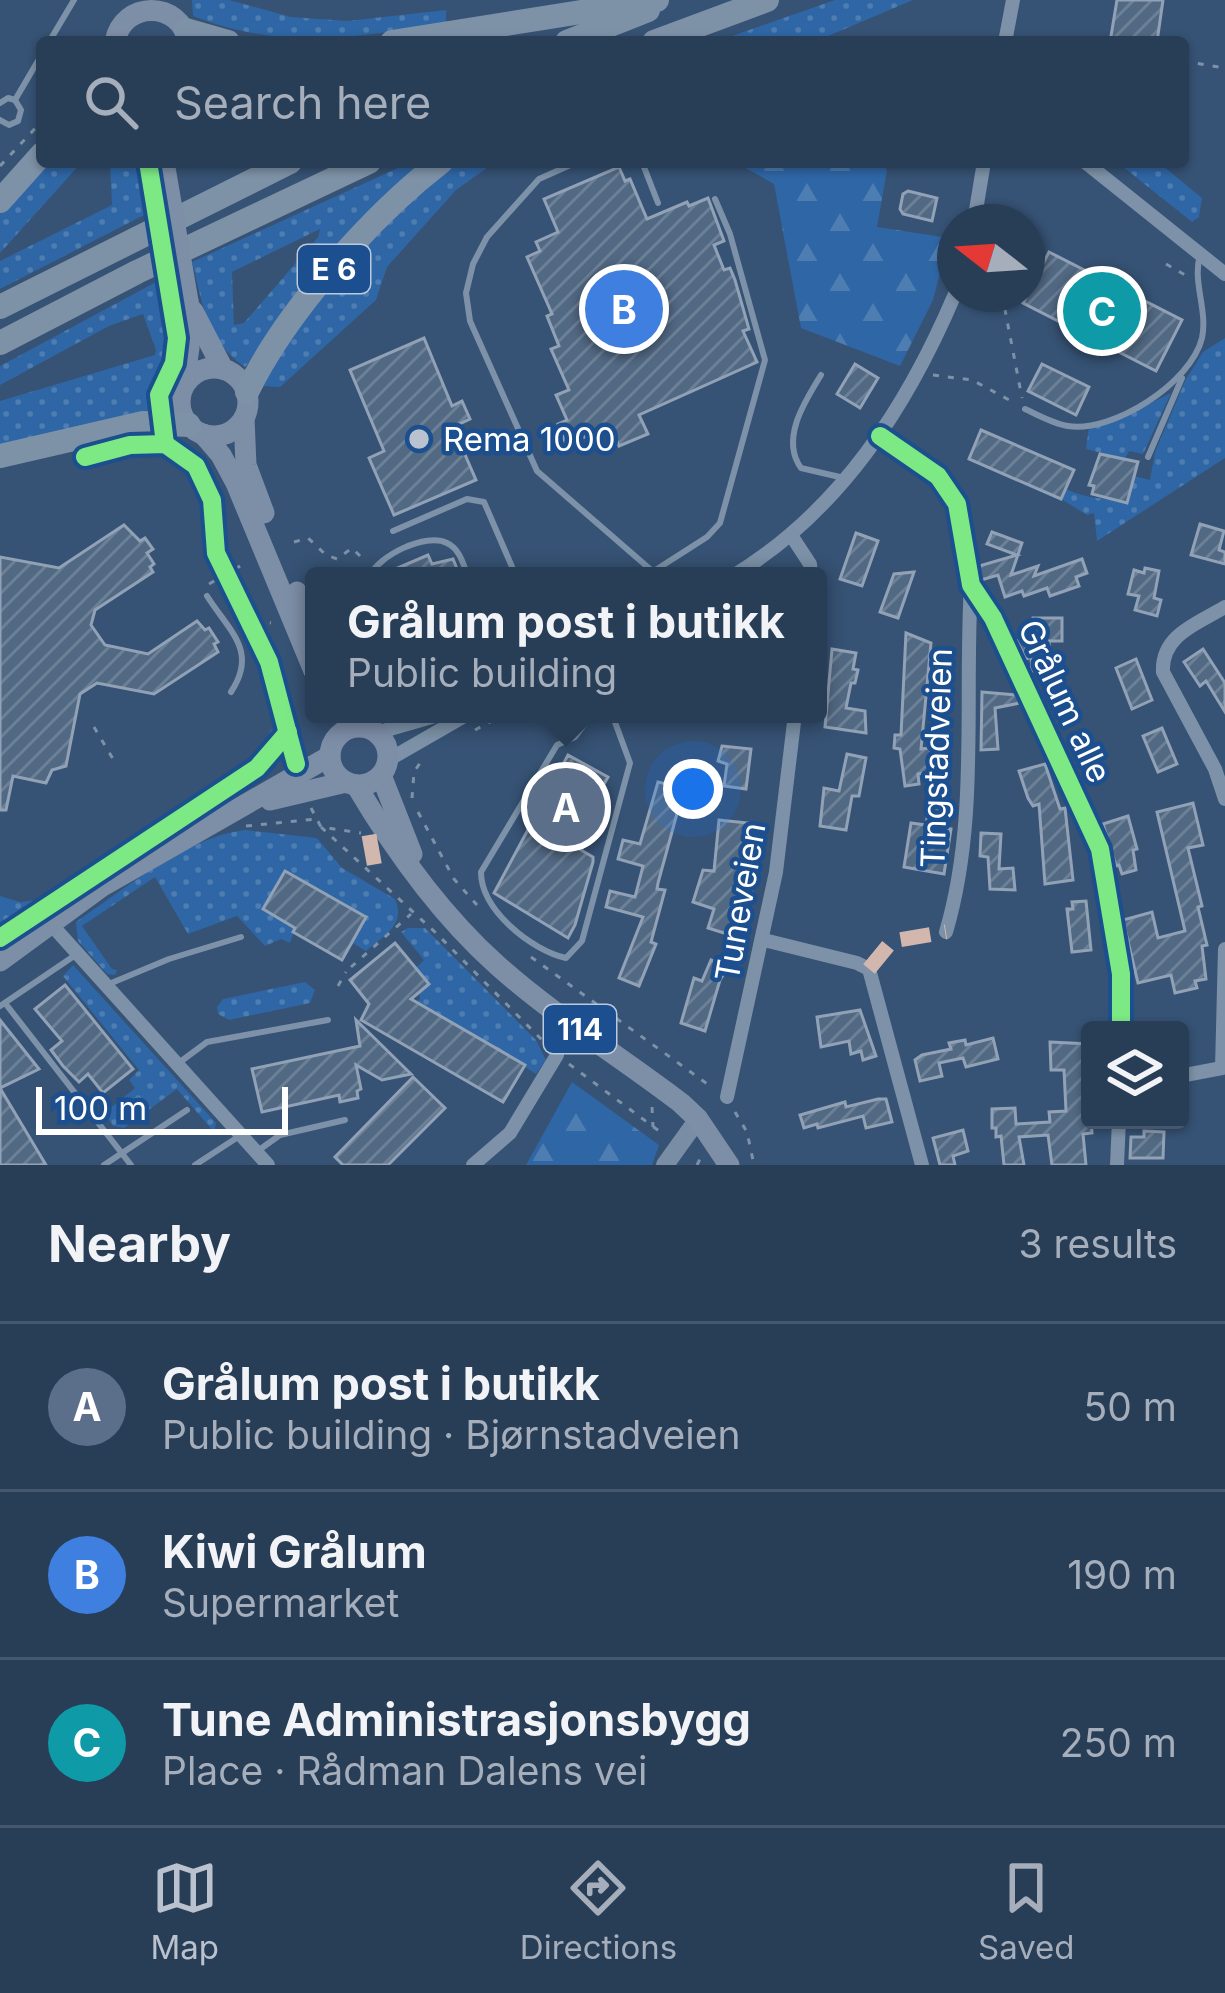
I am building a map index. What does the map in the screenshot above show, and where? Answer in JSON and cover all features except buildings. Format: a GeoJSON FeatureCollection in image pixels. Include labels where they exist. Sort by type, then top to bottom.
{"type":"FeatureCollection","features":[{"type":"Feature","properties":{"kind":"highway"},"geometry":{"type":"LineString","coordinates":[[430,36],[657,0]]}},
{"type":"Feature","properties":{"kind":"highway"},"geometry":{"type":"LineString","coordinates":[[582,36],[672,0]]}},
{"type":"Feature","properties":{"kind":"highway"},"geometry":{"type":"LineString","coordinates":[[671,36],[767,0]]}},
{"type":"Feature","properties":{"kind":"highway"},"geometry":{"type":"LineString","coordinates":[[181,22],[214,36]]}},
{"type":"Feature","properties":{"kind":"highway"},"geometry":{"type":"LineString","coordinates":[[0,200],[36,161]]}},
{"type":"Feature","properties":{"kind":"highway"},"geometry":{"type":"LineString","coordinates":[[0,307],[278,168]]}},
{"type":"Feature","properties":{"kind":"highway","name":"E 6"},"geometry":{"type":"LineString","coordinates":[[0,343],[356,168]]}},
{"type":"Feature","properties":{"kind":"highway","name":"E 6"},"geometry":{"type":"LineString","coordinates":[[245,405],[274,344],[389,207],[434,168]]}},
{"type":"Feature","properties":{"kind":"highway"},"geometry":{"type":"LineString","coordinates":[[0,456],[143,423],[196,430]]}},
{"type":"Feature","properties":{"kind":"main road"},"geometry":{"type":"LineString","coordinates":[[116,36],[136,5],[155,5],[181,22]]}},
{"type":"Feature","properties":{"kind":"main road"},"geometry":{"type":"LineString","coordinates":[[165,168],[188,301],[180,408],[221,454],[305,649]]}},
{"type":"Feature","properties":{"kind":"main road"},"geometry":{"type":"LineString","coordinates":[[186,339],[238,377],[245,405],[246,465],[305,608]]}},
{"type":"Feature","properties":{"kind":"main road"},"geometry":{"type":"LineString","coordinates":[[183,388],[203,370],[223,369]]}},
{"type":"Feature","properties":{"kind":"main road"},"geometry":{"type":"LineString","coordinates":[[196,430],[230,432],[245,405]]}},
{"type":"Feature","properties":{"kind":"main road","name":"114"},"geometry":{"type":"LineString","coordinates":[[331,723],[337,776],[351,784],[430,892],[501,969],[698,1120],[729,1165]]}},
{"type":"Feature","properties":{"kind":"main road"},"geometry":{"type":"LineString","coordinates":[[2,956],[100,886],[229,812],[333,746],[349,729],[364,725]]}},
{"type":"Feature","properties":{"kind":"main road","name":"114"},"geometry":{"type":"LineString","coordinates":[[364,725],[383,740],[397,823],[430,892]]}},
{"type":"Feature","properties":{"kind":"main road"},"geometry":{"type":"LineString","coordinates":[[229,812],[319,786],[351,784],[384,767]]}},
{"type":"Feature","properties":{"kind":"main road"},"geometry":{"type":"LineString","coordinates":[[665,1165],[698,1120]]}},
{"type":"Feature","properties":{"kind":"street"},"geometry":{"type":"LineString","coordinates":[[1006,36],[1013,0]]}},
{"type":"Feature","properties":{"kind":"street"},"geometry":{"type":"LineString","coordinates":[[977,204],[983,168]]}},
{"type":"Feature","properties":{"kind":"street"},"geometry":{"type":"LineString","coordinates":[[1092,168],[1225,274]]}},
{"type":"Feature","properties":{"kind":"street"},"geometry":{"type":"LineString","coordinates":[[746,567],[791,535],[848,478],[917,374],[946,312]]}},
{"type":"Feature","properties":{"kind":"street","name":"Grålum alle"},"geometry":{"type":"LineString","coordinates":[[880,436],[938,476],[958,504],[971,585],[993,618],[1100,849],[1118,951],[1121,1021]]}},
{"type":"Feature","properties":{"kind":"street"},"geometry":{"type":"LineString","coordinates":[[791,535],[810,567]]}},
{"type":"Feature","properties":{"kind":"street","name":"Tingstadveien"},"geometry":{"type":"LineString","coordinates":[[946,932],[966,837],[971,585]]}},
{"type":"Feature","properties":{"kind":"street"},"geometry":{"type":"LineString","coordinates":[[1225,607],[1170,640],[1162,655],[1163,672],[1215,769],[1225,799]]}},
{"type":"Feature","properties":{"kind":"street"},"geometry":{"type":"LineString","coordinates":[[384,767],[454,723]]}},
{"type":"Feature","properties":{"kind":"street","name":"Tuneveien"},"geometry":{"type":"LineString","coordinates":[[728,1097],[776,872],[794,723]]}},
{"type":"Feature","properties":{"kind":"street"},"geometry":{"type":"LineString","coordinates":[[50,923],[268,1165]]}},
{"type":"Feature","properties":{"kind":"street"},"geometry":{"type":"LineString","coordinates":[[764,940],[869,969],[922,1165]]}},
{"type":"Feature","properties":{"kind":"street"},"geometry":{"type":"LineString","coordinates":[[1189,1075],[1224,1069],[1225,949]]}},
{"type":"Feature","properties":{"kind":"street"},"geometry":{"type":"LineString","coordinates":[[473,1165],[510,1132],[557,1055]]}},
{"type":"Feature","properties":{"kind":"street"},"geometry":{"type":"LineString","coordinates":[[1117,1165],[1119,1129]]}},
{"type":"Feature","properties":{"kind":"lane"},"geometry":{"type":"LineString","coordinates":[[53,36],[74,0]]}},
{"type":"Feature","properties":{"kind":"lane"},"geometry":{"type":"LineString","coordinates":[[15,100],[36,64]]}},
{"type":"Feature","properties":{"kind":"lane"},"geometry":{"type":"LineString","coordinates":[[0,103],[15,100],[21,110],[18,121],[0,120]]}},
{"type":"Feature","properties":{"kind":"lane"},"geometry":{"type":"LineString","coordinates":[[564,168],[539,179],[487,237],[472,265],[466,293],[470,322],[537,471],[648,567]]}},
{"type":"Feature","properties":{"kind":"lane"},"geometry":{"type":"LineString","coordinates":[[644,168],[658,203]]}},
{"type":"Feature","properties":{"kind":"lane"},"geometry":{"type":"LineString","coordinates":[[666,567],[720,523],[765,360],[730,234],[715,199]]}},
{"type":"Feature","properties":{"kind":"lane"},"geometry":{"type":"LineString","coordinates":[[1148,458],[1202,336],[1197,265],[1201,255]]}},
{"type":"Feature","properties":{"kind":"lane"},"geometry":{"type":"LineString","coordinates":[[1025,409],[1066,427],[1084,426],[1154,399],[1184,374]]}},
{"type":"Feature","properties":{"kind":"lane"},"geometry":{"type":"LineString","coordinates":[[821,375],[802,406],[793,454],[801,468],[848,478]]}},
{"type":"Feature","properties":{"kind":"lane"},"geometry":{"type":"LineString","coordinates":[[393,531],[467,499],[484,502],[512,567]]}},
{"type":"Feature","properties":{"kind":"lane"},"geometry":{"type":"LineString","coordinates":[[379,567],[418,543],[438,540],[455,548],[464,567]]}},
{"type":"Feature","properties":{"kind":"lane"},"geometry":{"type":"LineString","coordinates":[[205,592],[245,662],[231,692]]}},
{"type":"Feature","properties":{"kind":"lane"},"geometry":{"type":"LineString","coordinates":[[585,723],[575,737],[557,745],[482,872],[481,890],[490,903],[534,944],[566,958],[582,941],[630,763],[615,723]]}},
{"type":"Feature","properties":{"kind":"lane"},"geometry":{"type":"LineString","coordinates":[[106,986],[169,959],[241,937]]}},
{"type":"Feature","properties":{"kind":"lane"},"geometry":{"type":"LineString","coordinates":[[77,953],[3,1005],[130,1165]]}},
{"type":"Feature","properties":{"kind":"lane"},"geometry":{"type":"LineString","coordinates":[[177,1064],[207,1042],[328,1020]]}},
{"type":"Feature","properties":{"kind":"lane"},"geometry":{"type":"LineString","coordinates":[[104,1165],[187,1110]]}},
{"type":"Feature","properties":{"kind":"lane"},"geometry":{"type":"LineString","coordinates":[[256,1153],[280,1135],[345,1120]]}},
{"type":"Feature","properties":{"kind":"lane"},"geometry":{"type":"LineString","coordinates":[[195,1165],[241,1136]]}},
{"type":"Feature","properties":{"kind":"path"},"geometry":{"type":"LineString","coordinates":[[1189,62],[1225,68]]}},
{"type":"Feature","properties":{"kind":"path"},"geometry":{"type":"LineString","coordinates":[[0,166],[36,128]]}},
{"type":"Feature","properties":{"kind":"path"},"geometry":{"type":"LineString","coordinates":[[1166,265],[1189,276]]}},
{"type":"Feature","properties":{"kind":"path"},"geometry":{"type":"LineString","coordinates":[[1006,312],[1025,409]]}},
{"type":"Feature","properties":{"kind":"path"},"geometry":{"type":"LineString","coordinates":[[917,374],[972,380],[1025,409]]}},
{"type":"Feature","properties":{"kind":"path"},"geometry":{"type":"LineString","coordinates":[[294,542],[308,538],[326,555],[338,559],[352,548],[367,567]]}},
{"type":"Feature","properties":{"kind":"path"},"geometry":{"type":"LineString","coordinates":[[216,553],[228,579]]}},
{"type":"Feature","properties":{"kind":"path"},"geometry":{"type":"LineString","coordinates":[[205,592],[249,561]]}},
{"type":"Feature","properties":{"kind":"path"},"geometry":{"type":"LineString","coordinates":[[240,603],[260,643]]}},
{"type":"Feature","properties":{"kind":"path"},"geometry":{"type":"LineString","coordinates":[[235,639],[250,623],[263,620],[279,626]]}},
{"type":"Feature","properties":{"kind":"path"},"geometry":{"type":"LineString","coordinates":[[463,735],[487,723]]}},
{"type":"Feature","properties":{"kind":"path"},"geometry":{"type":"LineString","coordinates":[[94,727],[116,764]]}},
{"type":"Feature","properties":{"kind":"path"},"geometry":{"type":"LineString","coordinates":[[425,755],[414,772],[412,801],[454,879],[479,907]]}},
{"type":"Feature","properties":{"kind":"path"},"geometry":{"type":"LineString","coordinates":[[308,802],[321,827],[557,1055],[663,1134]]}},
{"type":"Feature","properties":{"kind":"path"},"geometry":{"type":"LineString","coordinates":[[321,827],[369,835]]}},
{"type":"Feature","properties":{"kind":"path"},"geometry":{"type":"LineString","coordinates":[[338,986],[348,970],[412,913]]}},
{"type":"Feature","properties":{"kind":"path"},"geometry":{"type":"LineString","coordinates":[[531,957],[692,1076],[728,1097],[747,1132],[754,1165]]}},
{"type":"Feature","properties":{"kind":"path"},"geometry":{"type":"LineString","coordinates":[[572,1005],[579,991]]}},
{"type":"Feature","properties":{"kind":"path"},"geometry":{"type":"LineString","coordinates":[[649,1103],[655,1117],[653,1129]]}},
{"type":"Feature","properties":{"kind":"green space"},"geometry":{"type":"Polygon","coordinates":[[[192,0],[229,0],[291,17],[347,21],[446,10],[446,24],[349,36],[278,36],[193,16],[192,0]]]}},
{"type":"Feature","properties":{"kind":"green space"},"geometry":{"type":"Polygon","coordinates":[[[835,0],[913,0],[828,36],[732,36],[835,0]]]}},
{"type":"Feature","properties":{"kind":"green space"},"geometry":{"type":"Polygon","coordinates":[[[39,168],[77,168],[0,253],[0,211],[39,168]]]}},
{"type":"Feature","properties":{"kind":"green space"},"geometry":{"type":"Polygon","coordinates":[[[110,168],[141,168],[146,214],[0,289],[0,261],[112,205],[110,168]]]}},
{"type":"Feature","properties":{"kind":"green space"},"geometry":{"type":"Polygon","coordinates":[[[398,168],[421,168],[245,367],[222,345],[203,308],[192,262],[398,168]],[[320,229],[232,272],[234,325],[244,323],[320,229]]]}},
{"type":"Feature","properties":{"kind":"green space"},"geometry":{"type":"Polygon","coordinates":[[[448,168],[487,168],[456,190],[387,267],[376,300],[280,387],[261,386],[319,295],[374,234],[448,168]]]}},
{"type":"Feature","properties":{"kind":"green space"},"geometry":{"type":"Polygon","coordinates":[[[746,168],[885,168],[877,227],[937,236],[933,300],[900,366],[801,328],[774,184],[746,168]]]}},
{"type":"Feature","properties":{"kind":"green space"},"geometry":{"type":"Polygon","coordinates":[[[1124,168],[1165,168],[1202,198],[1199,217],[1192,222],[1124,168]]]}},
{"type":"Feature","properties":{"kind":"green space"},"geometry":{"type":"Polygon","coordinates":[[[156,282],[173,349],[156,389],[155,413],[0,448],[0,401],[155,355],[156,350],[143,314],[109,326],[0,385],[0,366],[156,282]]]}},
{"type":"Feature","properties":{"kind":"green space"},"geometry":{"type":"Polygon","coordinates":[[[1225,338],[1225,458],[1097,541],[1094,513],[1087,515],[1061,499],[1066,489],[1127,503],[1134,476],[1150,480],[1155,452],[1186,379],[1203,352],[1225,338]]]}},
{"type":"Feature","properties":{"kind":"green space"},"geometry":{"type":"Polygon","coordinates":[[[1171,393],[1143,454],[1129,451],[1125,459],[1086,449],[1089,427],[1118,419],[1171,393]]]}},
{"type":"Feature","properties":{"kind":"green space"},"geometry":{"type":"Polygon","coordinates":[[[271,729],[280,732],[260,761],[6,930],[0,928],[0,896],[20,902],[37,900],[250,759],[263,748],[271,729]]]}},
{"type":"Feature","properties":{"kind":"green space"},"geometry":{"type":"Polygon","coordinates":[[[245,830],[317,838],[342,868],[395,899],[396,923],[366,951],[351,942],[366,917],[286,871],[264,909],[296,927],[290,943],[281,939],[265,946],[237,916],[188,934],[155,877],[82,926],[117,970],[115,975],[107,974],[78,941],[76,922],[135,880],[202,842],[245,830]]]}},
{"type":"Feature","properties":{"kind":"green space"},"geometry":{"type":"Polygon","coordinates":[[[425,928],[536,1040],[546,1060],[536,1074],[513,1059],[404,1013],[420,999],[416,968],[424,960],[401,932],[425,928]]]}},
{"type":"Feature","properties":{"kind":"green space"},"geometry":{"type":"Polygon","coordinates":[[[73,965],[216,1123],[214,1132],[177,1089],[124,1128],[113,1126],[109,1109],[135,1088],[129,1080],[139,1070],[63,976],[73,965]]]}},
{"type":"Feature","properties":{"kind":"green space"},"geometry":{"type":"Polygon","coordinates":[[[305,982],[315,990],[310,1003],[229,1020],[218,1014],[223,999],[305,982]]]}},
{"type":"Feature","properties":{"kind":"green space"},"geometry":{"type":"Polygon","coordinates":[[[572,1082],[659,1145],[652,1165],[526,1165],[572,1082]]]}},
{"type":"Feature","properties":{"kind":"marked path"},"geometry":{"type":"LineString","coordinates":[[369,835],[377,879]]}},
{"type":"Feature","properties":{"kind":"marked path"},"geometry":{"type":"LineString","coordinates":[[869,969],[892,941],[946,932]]}},
{"type":"Feature","properties":{"kind":"cycle path"},"geometry":{"type":"LineString","coordinates":[[149,168],[177,338],[174,363],[159,395],[165,444]]}},
{"type":"Feature","properties":{"kind":"cycle path"},"geometry":{"type":"LineString","coordinates":[[880,436],[938,476],[957,504],[971,585],[993,618],[1100,849],[1121,974],[1121,1021]]}},
{"type":"Feature","properties":{"kind":"cycle path"},"geometry":{"type":"LineString","coordinates":[[85,457],[130,445],[165,444],[196,466],[212,500],[216,553],[269,662],[296,764]]}},
{"type":"Feature","properties":{"kind":"cycle path"},"geometry":{"type":"LineString","coordinates":[[0,938],[257,768],[288,732]]}},
{"type":"Feature","properties":{"kind":"place","name":"Kiwi Grålum"},"geometry":{"type":"Point","coordinates":[624,309]}},
{"type":"Feature","properties":{"kind":"place","name":"Tune Administrasjonsbygg"},"geometry":{"type":"Point","coordinates":[1102,311]}},
{"type":"Feature","properties":{"kind":"place","name":"Rema 1000"},"geometry":{"type":"Point","coordinates":[419,439]}},
{"type":"Feature","properties":{"kind":"place","name":"Grålum post i butikk"},"geometry":{"type":"Point","coordinates":[566,807]}}]}
